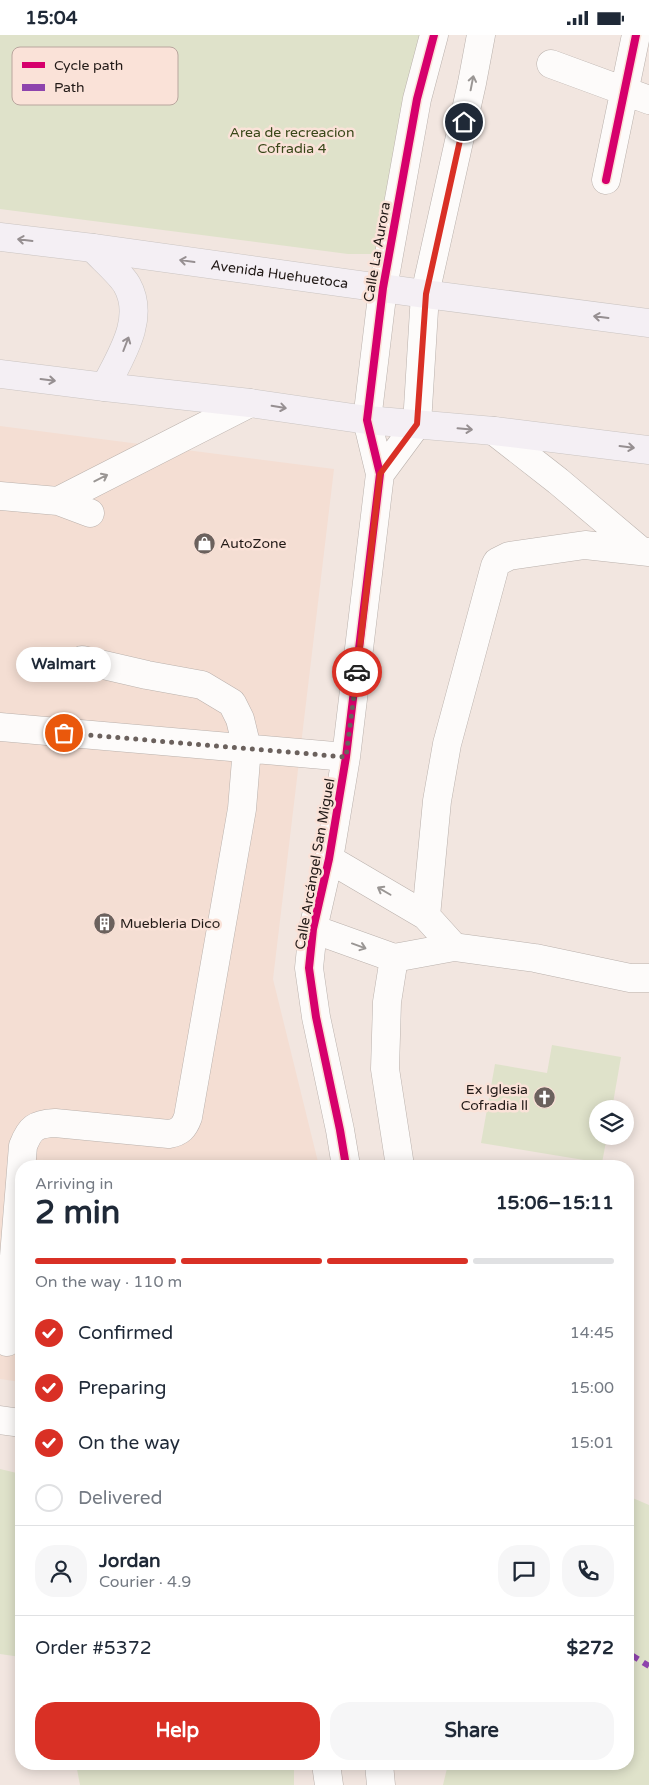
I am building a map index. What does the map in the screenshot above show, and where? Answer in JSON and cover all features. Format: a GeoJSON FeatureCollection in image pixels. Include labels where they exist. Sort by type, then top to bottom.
{"type":"FeatureCollection","features":[{"type":"Feature","properties":{"kind":"main road","name":"Avenida Huehuetoca"},"geometry":{"type":"LineString","coordinates":[[0,237],[649,323]]}},
{"type":"Feature","properties":{"kind":"main road"},"geometry":{"type":"LineString","coordinates":[[93,248],[127,284],[134,301],[134,320],[126,346],[104,387]]}},
{"type":"Feature","properties":{"kind":"main road"},"geometry":{"type":"LineString","coordinates":[[0,374],[250,403],[367,420],[494,431],[649,450]]}},
{"type":"Feature","properties":{"kind":"street","name":"Calle La Aurora"},"geometry":{"type":"LineString","coordinates":[[380,474],[367,420],[383,288],[417,99],[434,35]]}},
{"type":"Feature","properties":{"kind":"street"},"geometry":{"type":"LineString","coordinates":[[380,474],[417,424],[426,294],[481,35]]}},
{"type":"Feature","properties":{"kind":"street"},"geometry":{"type":"LineString","coordinates":[[606,180],[636,96],[636,35]]}},
{"type":"Feature","properties":{"kind":"street"},"geometry":{"type":"LineString","coordinates":[[551,64],[636,96]]}},
{"type":"Feature","properties":{"kind":"street"},"geometry":{"type":"LineString","coordinates":[[58,501],[250,403]]}},
{"type":"Feature","properties":{"kind":"street"},"geometry":{"type":"LineString","coordinates":[[494,431],[645,552]]}},
{"type":"Feature","properties":{"kind":"street","name":"Calle Arcángel San Miguel"},"geometry":{"type":"LineString","coordinates":[[345,1160],[337,1113],[316,1017],[310,968],[313,929],[329,859],[346,757],[380,474]]}},
{"type":"Feature","properties":{"kind":"street"},"geometry":{"type":"LineString","coordinates":[[0,496],[58,501],[90,513]]}},
{"type":"Feature","properties":{"kind":"street"},"geometry":{"type":"LineString","coordinates":[[426,916],[437,801],[447,744],[498,562],[509,555],[585,545],[645,552]]}},
{"type":"Feature","properties":{"kind":"street"},"geometry":{"type":"LineString","coordinates":[[22,1160],[23,1146],[28,1133],[40,1124],[55,1123],[169,1134],[178,1133],[185,1126],[190,1107],[242,809],[247,748],[240,719],[232,703],[202,685],[82,661]]}},
{"type":"Feature","properties":{"kind":"street"},"geometry":{"type":"LineString","coordinates":[[0,727],[346,757]]}},
{"type":"Feature","properties":{"kind":"street"},"geometry":{"type":"LineString","coordinates":[[329,859],[426,916],[454,947]]}},
{"type":"Feature","properties":{"kind":"street"},"geometry":{"type":"LineString","coordinates":[[313,929],[394,958],[454,947],[535,958],[630,978],[649,978]]}},
{"type":"Feature","properties":{"kind":"street"},"geometry":{"type":"LineString","coordinates":[[394,958],[387,1002],[386,1069],[399,1160]]}},
{"type":"Feature","properties":{"kind":"street"},"geometry":{"type":"LineString","coordinates":[[9,1342],[15,1258]]}},
{"type":"Feature","properties":{"kind":"street"},"geometry":{"type":"LineString","coordinates":[[0,1420],[15,1422]]}},
{"type":"Feature","properties":{"kind":"street"},"geometry":{"type":"LineString","coordinates":[[327,1770],[329,1785]]}},
{"type":"Feature","properties":{"kind":"street"},"geometry":{"type":"LineString","coordinates":[[380,1770],[381,1785]]}},
{"type":"Feature","properties":{"kind":"shaded area"},"geometry":{"type":"Polygon","coordinates":[[[0,426],[334,469],[273,979],[318,1160],[15,1160],[15,1381],[0,1379],[0,426]]]}},
{"type":"Feature","properties":{"kind":"green space","name":"Area de recreacion Cofradia 4"},"geometry":{"type":"Polygon","coordinates":[[[0,35],[421,35],[379,254],[348,254],[0,209],[0,35]]]}},
{"type":"Feature","properties":{"kind":"green space"},"geometry":{"type":"Polygon","coordinates":[[[552,1045],[621,1057],[614,1100],[589,1100],[589,1145],[605,1145],[603,1160],[584,1160],[481,1143],[495,1064],[547,1073],[552,1045]]]}},
{"type":"Feature","properties":{"kind":"green space"},"geometry":{"type":"Polygon","coordinates":[[[0,1469],[15,1473],[15,1656],[0,1654],[0,1469]]]}},
{"type":"Feature","properties":{"kind":"green space"},"geometry":{"type":"Polygon","coordinates":[[[634,1499],[649,1505],[649,1785],[443,1785],[447,1770],[634,1770],[634,1499]]]}},
{"type":"Feature","properties":{"kind":"green space"},"geometry":{"type":"Polygon","coordinates":[[[77,1770],[294,1770],[294,1785],[80,1785],[77,1770]]]}},
{"type":"Feature","properties":{"kind":"marked path"},"geometry":{"type":"LineString","coordinates":[[634,1657],[649,1666]]}},
{"type":"Feature","properties":{"kind":"cycle path"},"geometry":{"type":"LineString","coordinates":[[345,1160],[316,1017],[309,968],[313,929],[329,859],[346,757],[380,474],[367,420],[383,288],[417,99],[434,35]]}},
{"type":"Feature","properties":{"kind":"cycle path"},"geometry":{"type":"LineString","coordinates":[[606,180],[636,35]]}},
{"type":"Feature","properties":{"kind":"way so far"},"geometry":{"type":"LineString","coordinates":[[64,733],[346,757],[357,672]]}},
{"type":"Feature","properties":{"kind":"place","name":"AutoZone"},"geometry":{"type":"Point","coordinates":[204,543]}},
{"type":"Feature","properties":{"kind":"place","name":"Walmart"},"geometry":{"type":"Point","coordinates":[64,733]}},
{"type":"Feature","properties":{"kind":"place","name":"Muebleria Dico"},"geometry":{"type":"Point","coordinates":[104,923]}},
{"type":"Feature","properties":{"kind":"place","name":"Ex Iglesia Cofradia ll"},"geometry":{"type":"Point","coordinates":[544,1097]}},
{"type":"Feature","properties":{"kind":"route"},"geometry":{"type":"LineString","coordinates":[[357,672],[380,474],[417,424],[426,294],[464,122]]}}]}
